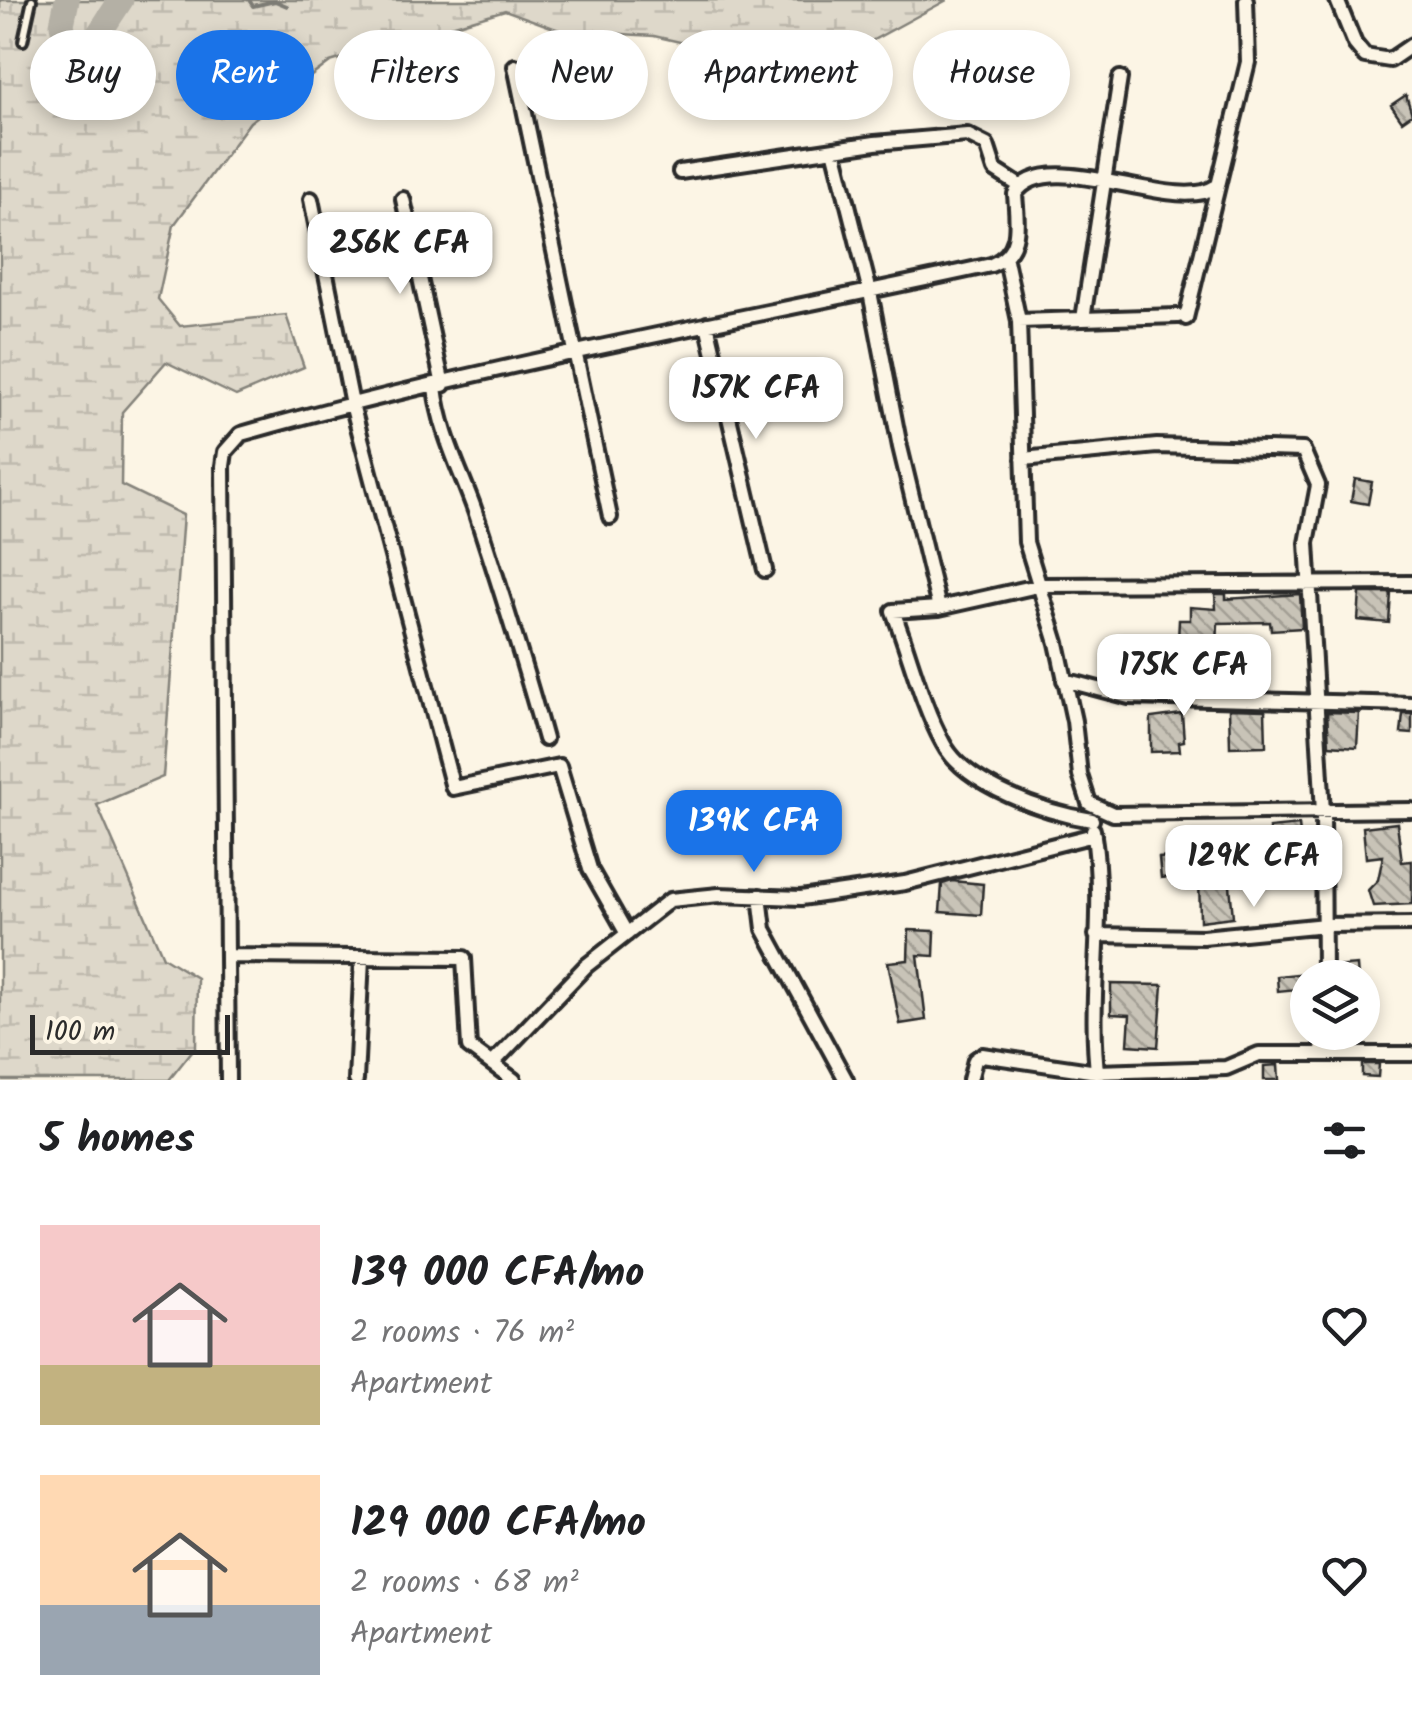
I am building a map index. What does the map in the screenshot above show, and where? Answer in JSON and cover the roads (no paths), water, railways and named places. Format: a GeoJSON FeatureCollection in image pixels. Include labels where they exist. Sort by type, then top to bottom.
{"type":"FeatureCollection","features":[{"type":"Feature","properties":{"kind":"street"},"geometry":{"type":"LineString","coordinates":[[1019,322],[1182,317],[1215,187],[1224,171],[1248,62],[1246,0]]}},
{"type":"Feature","properties":{"kind":"street"},"geometry":{"type":"LineString","coordinates":[[1337,0],[1355,44],[1365,56],[1390,60],[1412,45]]}},
{"type":"Feature","properties":{"kind":"street"},"geometry":{"type":"LineString","coordinates":[[1083,320],[1120,78]]}},
{"type":"Feature","properties":{"kind":"street"},"geometry":{"type":"LineString","coordinates":[[526,120],[610,517]]}},
{"type":"Feature","properties":{"kind":"street"},"geometry":{"type":"LineString","coordinates":[[680,172],[834,149],[978,137],[986,145],[995,170],[1020,186]]}},
{"type":"Feature","properties":{"kind":"street"},"geometry":{"type":"LineString","coordinates":[[834,149],[870,292],[900,447],[939,608]]}},
{"type":"Feature","properties":{"kind":"street"},"geometry":{"type":"LineString","coordinates":[[228,1080],[225,452],[241,434],[575,352],[1006,260],[1016,246],[1015,194],[1031,179],[1081,176],[1194,194],[1215,187]]}},
{"type":"Feature","properties":{"kind":"street"},"geometry":{"type":"LineString","coordinates":[[403,199],[439,386],[441,430],[465,481],[494,567],[545,739]]}},
{"type":"Feature","properties":{"kind":"street"},"geometry":{"type":"LineString","coordinates":[[310,200],[352,404],[454,788],[559,766],[590,870],[627,934]]}},
{"type":"Feature","properties":{"kind":"street"},"geometry":{"type":"LineString","coordinates":[[1006,260],[1019,322],[1026,542],[1042,585],[1094,835],[1096,934],[1092,1014],[1097,1076]]}},
{"type":"Feature","properties":{"kind":"street"},"geometry":{"type":"LineString","coordinates":[[707,324],[765,570]]}},
{"type":"Feature","properties":{"kind":"street"},"geometry":{"type":"LineString","coordinates":[[1023,459],[1158,446],[1302,450],[1318,485],[1307,543],[1312,585],[1313,700],[1323,812],[1324,960]]}},
{"type":"Feature","properties":{"kind":"street"},"geometry":{"type":"LineString","coordinates":[[1092,820],[1046,812],[988,784],[944,746],[892,611],[939,608],[1042,585],[1412,583]]}},
{"type":"Feature","properties":{"kind":"street"},"geometry":{"type":"LineString","coordinates":[[1064,680],[1129,697],[1412,704]]}},
{"type":"Feature","properties":{"kind":"street"},"geometry":{"type":"LineString","coordinates":[[1089,803],[1114,814],[1412,810]]}},
{"type":"Feature","properties":{"kind":"street"},"geometry":{"type":"LineString","coordinates":[[493,1063],[586,966],[670,900],[719,895],[801,898],[905,883],[1094,835]]}},
{"type":"Feature","properties":{"kind":"street"},"geometry":{"type":"LineString","coordinates":[[760,896],[764,929],[846,1080]]}},
{"type":"Feature","properties":{"kind":"street"},"geometry":{"type":"LineString","coordinates":[[1096,934],[1203,937],[1325,924],[1412,924]]}},
{"type":"Feature","properties":{"kind":"street"},"geometry":{"type":"LineString","coordinates":[[230,956],[464,958],[468,1047],[514,1080]]}},
{"type":"Feature","properties":{"kind":"street"},"geometry":{"type":"LineString","coordinates":[[356,1080],[362,958]]}},
{"type":"Feature","properties":{"kind":"street"},"geometry":{"type":"LineString","coordinates":[[1322,1050],[1322,1054]]}},
{"type":"Feature","properties":{"kind":"street"},"geometry":{"type":"LineString","coordinates":[[970,1080],[975,1060],[982,1054],[1097,1076],[1226,1074],[1259,1054],[1412,1054]]}},
{"type":"Feature","properties":{"kind":"lane"},"geometry":{"type":"LineString","coordinates":[[23,40],[32,0]]}},
{"type":"Feature","properties":{"kind":"waterway"},"geometry":{"type":"LineString","coordinates":[[67,0],[62,24],[70,62],[87,52],[121,0]]}},
{"type":"Feature","properties":{"kind":"waterway"},"geometry":{"type":"LineString","coordinates":[[249,0],[253,6],[275,1],[287,6]]}}]}
